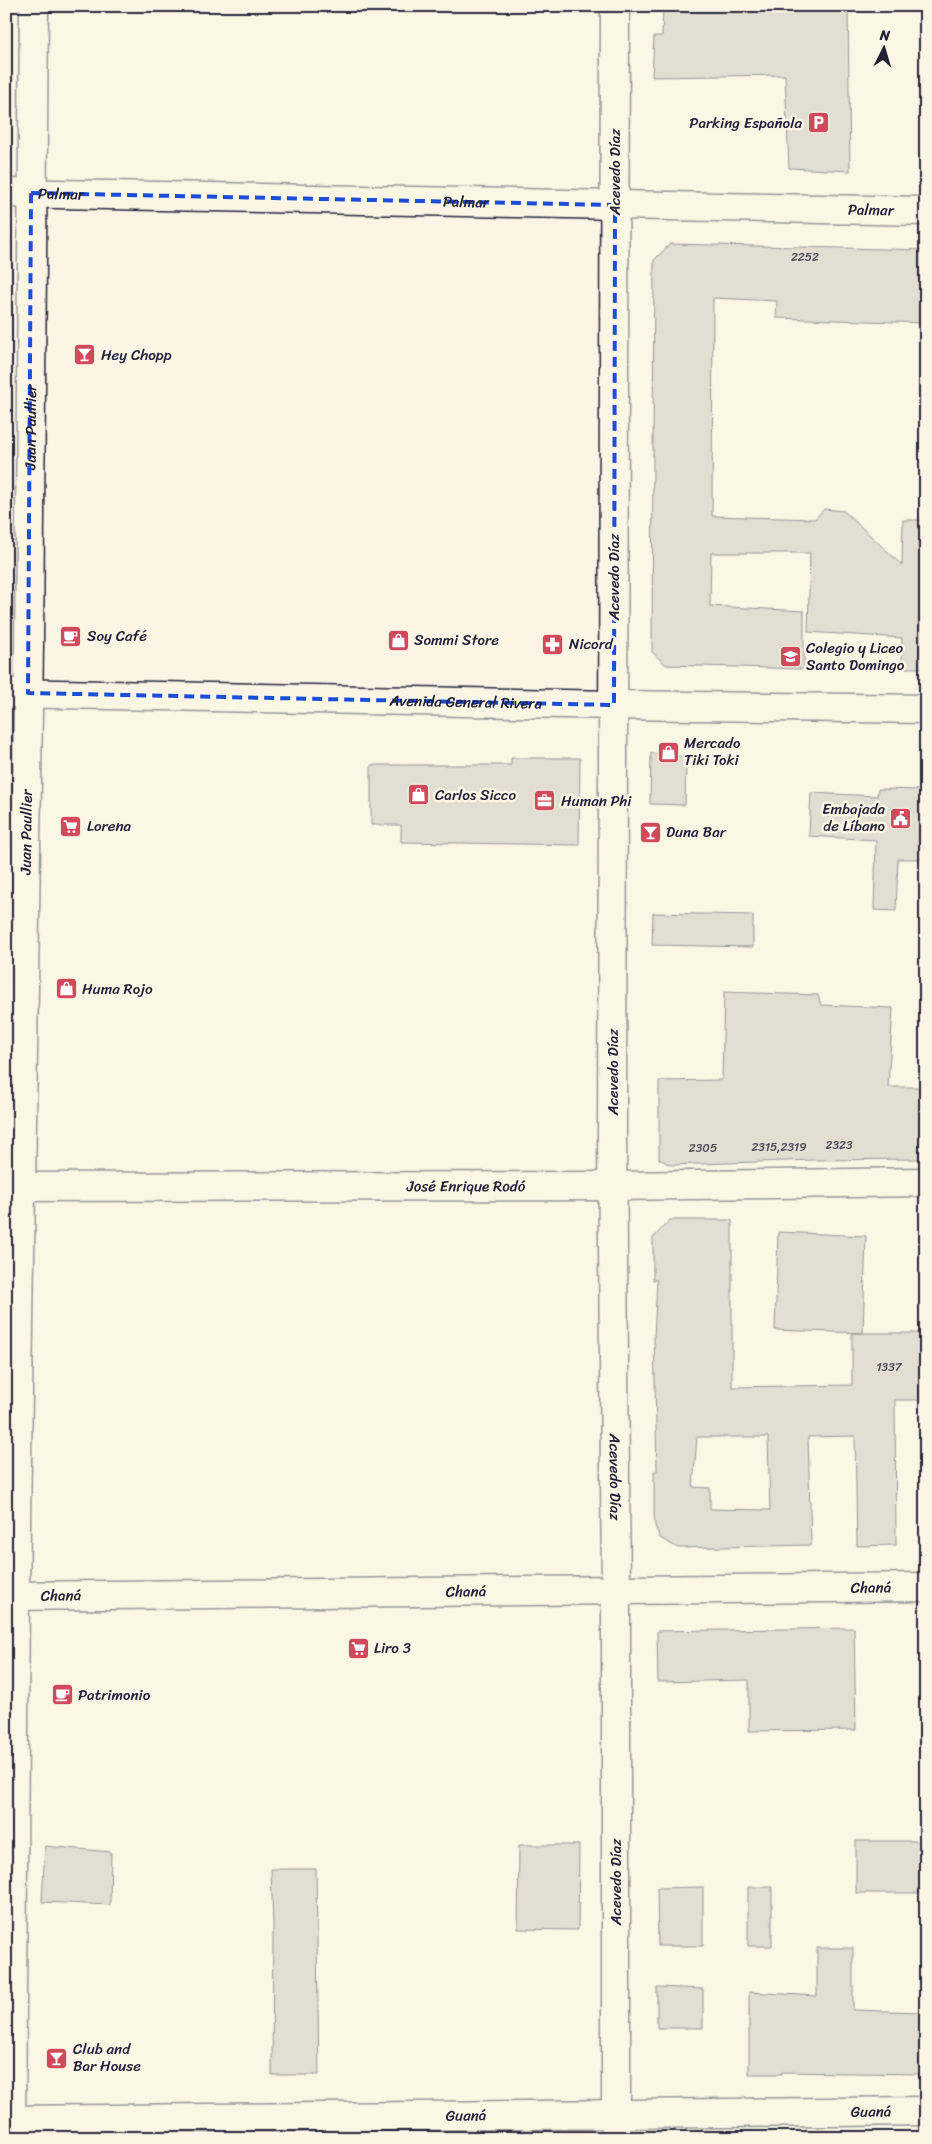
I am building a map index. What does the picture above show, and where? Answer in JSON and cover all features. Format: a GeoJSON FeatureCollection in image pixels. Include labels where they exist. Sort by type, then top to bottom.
{"type":"FeatureCollection","features":[{"type":"Feature","properties":{"kind":"street","name":"Juan Paullier"},"geometry":{"type":"LineString","coordinates":[[9,2126],[19,193],[34,6]]}},
{"type":"Feature","properties":{"kind":"street","name":"Acevedo Díaz"},"geometry":{"type":"LineString","coordinates":[[615,6],[614,1186],[616,2127]]}},
{"type":"Feature","properties":{"kind":"street","name":"Palmar"},"geometry":{"type":"LineString","coordinates":[[19,193],[926,211]]}},
{"type":"Feature","properties":{"kind":"street","name":"Avenida General Rivera"},"geometry":{"type":"LineString","coordinates":[[17,693],[614,705],[926,708]]}},
{"type":"Feature","properties":{"kind":"street","name":"José Enrique Rodó"},"geometry":{"type":"LineString","coordinates":[[14,1186],[614,1186],[926,1182]]}},
{"type":"Feature","properties":{"kind":"street","name":"Chaná"},"geometry":{"type":"LineString","coordinates":[[11,1596],[926,1587]]}},
{"type":"Feature","properties":{"kind":"street","name":"Guaná"},"geometry":{"type":"LineString","coordinates":[[9,2126],[616,2127],[926,2111]]}},
{"type":"Feature","properties":{"kind":"highlighted area"},"geometry":{"type":"Polygon","coordinates":[[[31,193],[615,205],[614,705],[28,693],[31,193]]]}},
{"type":"Feature","properties":{"kind":"building","name":"Parking Española"},"geometry":{"type":"Polygon","coordinates":[[[663,6],[848,6],[850,171],[789,168],[785,75],[652,77],[654,36],[662,36],[663,6]]]}},
{"type":"Feature","properties":{"kind":"building"},"geometry":{"type":"Polygon","coordinates":[[[670,244],[926,250],[926,323],[776,318],[777,301],[713,298],[712,516],[815,519],[824,509],[844,511],[902,565],[903,520],[926,520],[926,668],[902,668],[902,638],[808,632],[810,553],[711,553],[710,606],[804,611],[804,669],[666,665],[652,652],[654,260],[670,244]]]}},
{"type":"Feature","properties":{"kind":"building"},"geometry":{"type":"Polygon","coordinates":[[[651,753],[686,757],[685,805],[650,804],[651,753]]]}},
{"type":"Feature","properties":{"kind":"building"},"geometry":{"type":"Polygon","coordinates":[[[511,758],[580,758],[579,845],[401,842],[401,825],[371,825],[371,765],[511,765],[511,758]]]}},
{"type":"Feature","properties":{"kind":"building"},"geometry":{"type":"Polygon","coordinates":[[[878,789],[926,790],[926,859],[898,859],[896,911],[874,910],[876,840],[809,836],[811,793],[877,796],[878,789]]]}},
{"type":"Feature","properties":{"kind":"building"},"geometry":{"type":"Polygon","coordinates":[[[653,913],[753,915],[753,947],[652,945],[653,913]]]}},
{"type":"Feature","properties":{"kind":"building"},"geometry":{"type":"Polygon","coordinates":[[[724,992],[818,995],[821,1005],[893,1008],[888,1087],[922,1087],[919,1159],[814,1160],[671,1165],[659,1159],[659,1081],[722,1080],[724,992]]]}},
{"type":"Feature","properties":{"kind":"building"},"geometry":{"type":"Polygon","coordinates":[[[670,1220],[732,1220],[732,1387],[852,1385],[852,1333],[926,1333],[926,1400],[895,1400],[896,1545],[857,1546],[855,1436],[808,1437],[811,1545],[678,1548],[660,1538],[655,1526],[654,1515],[654,1471],[657,1471],[654,1337],[657,1280],[653,1280],[653,1238],[670,1220]],[[697,1437],[693,1487],[710,1488],[710,1509],[770,1510],[768,1437],[697,1437]]]}},
{"type":"Feature","properties":{"kind":"building"},"geometry":{"type":"Polygon","coordinates":[[[778,1232],[866,1236],[863,1333],[775,1330],[778,1232]]]}},
{"type":"Feature","properties":{"kind":"building"},"geometry":{"type":"Polygon","coordinates":[[[854,1628],[856,1730],[749,1731],[749,1680],[658,1682],[657,1631],[854,1628]]]}},
{"type":"Feature","properties":{"kind":"building"},"geometry":{"type":"Polygon","coordinates":[[[856,1841],[926,1841],[926,1893],[856,1893],[856,1841]]]}},
{"type":"Feature","properties":{"kind":"building"},"geometry":{"type":"Polygon","coordinates":[[[519,1845],[579,1845],[578,1930],[518,1929],[519,1845]]]}},
{"type":"Feature","properties":{"kind":"building"},"geometry":{"type":"Polygon","coordinates":[[[45,1846],[111,1852],[110,1905],[42,1902],[45,1846]]]}},
{"type":"Feature","properties":{"kind":"building"},"geometry":{"type":"Polygon","coordinates":[[[271,1869],[316,1869],[319,2075],[272,2075],[273,1923],[271,1869]]]}},
{"type":"Feature","properties":{"kind":"building"},"geometry":{"type":"Polygon","coordinates":[[[703,1887],[703,1946],[658,1946],[657,1888],[703,1887]]]}},
{"type":"Feature","properties":{"kind":"building"},"geometry":{"type":"Polygon","coordinates":[[[748,1887],[772,1887],[772,1946],[748,1946],[748,1887]]]}},
{"type":"Feature","properties":{"kind":"building"},"geometry":{"type":"Polygon","coordinates":[[[817,1948],[853,1948],[853,2010],[923,2012],[922,2074],[782,2072],[782,2074],[749,2074],[749,1992],[817,1996],[817,1948]]]}},
{"type":"Feature","properties":{"kind":"building"},"geometry":{"type":"Polygon","coordinates":[[[657,1987],[703,1989],[703,2028],[657,2028],[657,1987]]]}},
{"type":"Feature","properties":{"kind":"place","name":"Parking Española"},"geometry":{"type":"Point","coordinates":[818,123]}},
{"type":"Feature","properties":{"kind":"place","name":"Hey Chopp"},"geometry":{"type":"Point","coordinates":[85,355]}},
{"type":"Feature","properties":{"kind":"place","name":"Soy Café"},"geometry":{"type":"Point","coordinates":[71,636]}},
{"type":"Feature","properties":{"kind":"place","name":"Sommi Store"},"geometry":{"type":"Point","coordinates":[398,640]}},
{"type":"Feature","properties":{"kind":"place","name":"Nicord"},"geometry":{"type":"Point","coordinates":[553,644]}},
{"type":"Feature","properties":{"kind":"place","name":"Colegio y Liceo Santo Domingo"},"geometry":{"type":"Point","coordinates":[790,657]}},
{"type":"Feature","properties":{"kind":"place","name":"Mercado Tiki Toki"},"geometry":{"type":"Point","coordinates":[668,752]}},
{"type":"Feature","properties":{"kind":"place","name":"Carlos Sicco"},"geometry":{"type":"Point","coordinates":[419,795]}},
{"type":"Feature","properties":{"kind":"place","name":"Human Phi"},"geometry":{"type":"Point","coordinates":[545,801]}},
{"type":"Feature","properties":{"kind":"place","name":"Embajada de Líbano"},"geometry":{"type":"Point","coordinates":[901,818]}},
{"type":"Feature","properties":{"kind":"place","name":"Lorena"},"geometry":{"type":"Point","coordinates":[71,826]}},
{"type":"Feature","properties":{"kind":"place","name":"Duna Bar"},"geometry":{"type":"Point","coordinates":[650,832]}},
{"type":"Feature","properties":{"kind":"place","name":"Huma Rojo"},"geometry":{"type":"Point","coordinates":[66,989]}},
{"type":"Feature","properties":{"kind":"place","name":"Liro 3"},"geometry":{"type":"Point","coordinates":[358,1648]}},
{"type":"Feature","properties":{"kind":"place","name":"Patrimonio"},"geometry":{"type":"Point","coordinates":[62,1695]}},
{"type":"Feature","properties":{"kind":"place","name":"Club and Bar House"},"geometry":{"type":"Point","coordinates":[57,2058]}}]}
